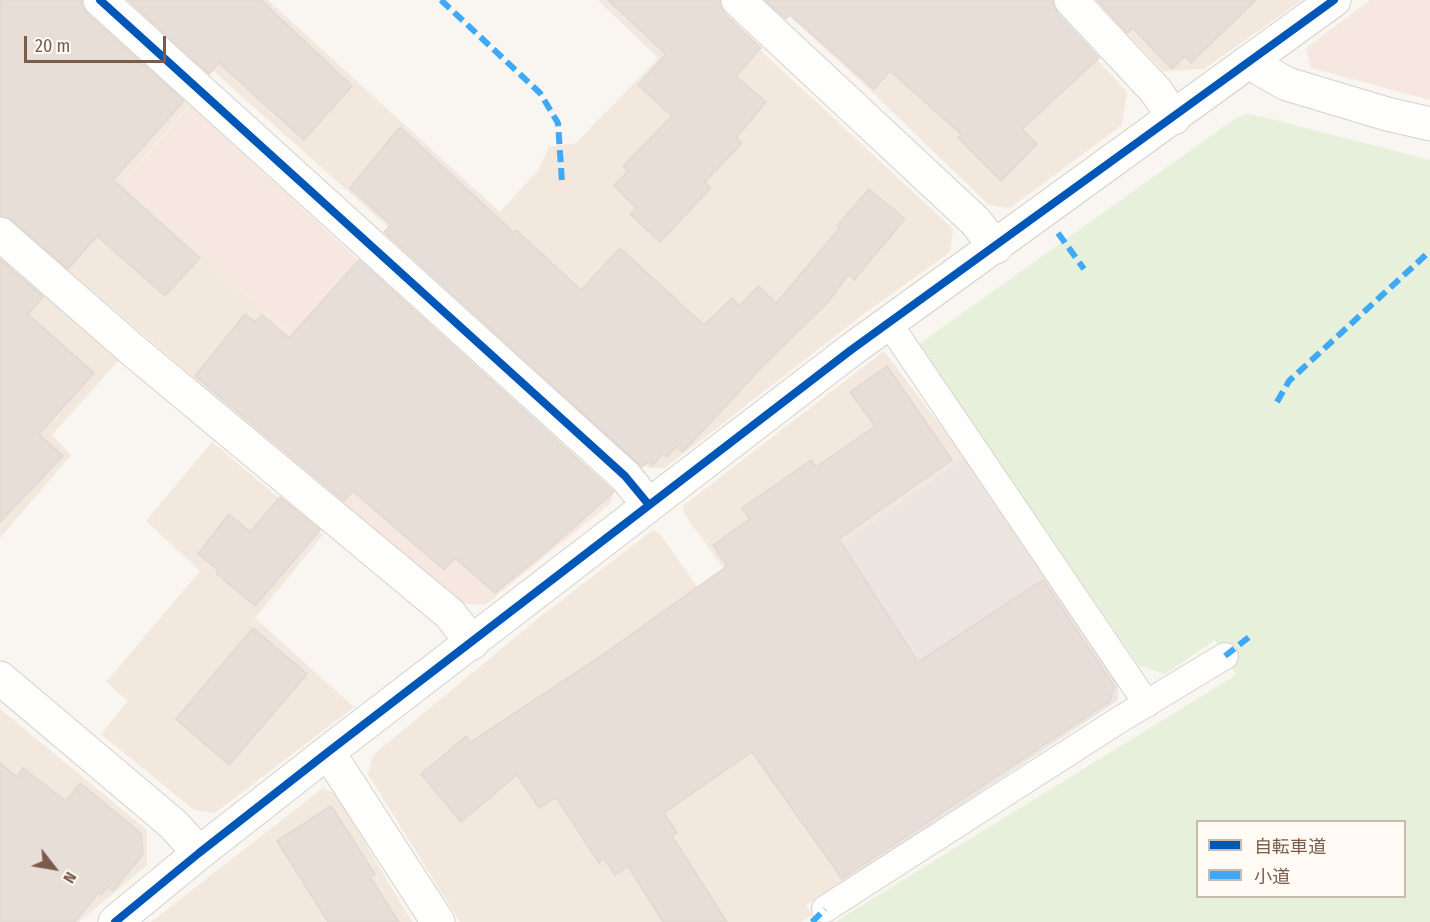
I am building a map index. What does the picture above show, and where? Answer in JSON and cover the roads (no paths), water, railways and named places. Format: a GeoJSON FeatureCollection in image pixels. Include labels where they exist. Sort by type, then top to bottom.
{"type":"FeatureCollection","features":[{"type":"Feature","properties":{"kind":"street"},"geometry":{"type":"LineString","coordinates":[[100,0],[625,476],[649,505]]}},
{"type":"Feature","properties":{"kind":"street"},"geometry":{"type":"LineString","coordinates":[[738,0],[975,221],[996,247]]}},
{"type":"Feature","properties":{"kind":"street"},"geometry":{"type":"LineString","coordinates":[[1071,0],[1156,91],[1174,118]]}},
{"type":"Feature","properties":{"kind":"street"},"geometry":{"type":"LineString","coordinates":[[115,922],[328,752],[888,322],[996,247],[1334,0]]}},
{"type":"Feature","properties":{"kind":"street"},"geometry":{"type":"LineString","coordinates":[[1252,61],[1268,75],[1287,84],[1387,114],[1430,124]]}},
{"type":"Feature","properties":{"kind":"street"},"geometry":{"type":"LineString","coordinates":[[0,234],[152,367],[450,614],[472,643]]}},
{"type":"Feature","properties":{"kind":"street"},"geometry":{"type":"LineString","coordinates":[[0,678],[174,825],[199,853]]}},
{"type":"Feature","properties":{"kind":"street"},"geometry":{"type":"LineString","coordinates":[[328,752],[438,922]]}},
{"type":"Feature","properties":{"kind":"lane"},"geometry":{"type":"LineString","coordinates":[[888,322],[1147,704]]}},
{"type":"Feature","properties":{"kind":"lane"},"geometry":{"type":"LineString","coordinates":[[825,909],[1119,720],[1225,656]]}}]}
